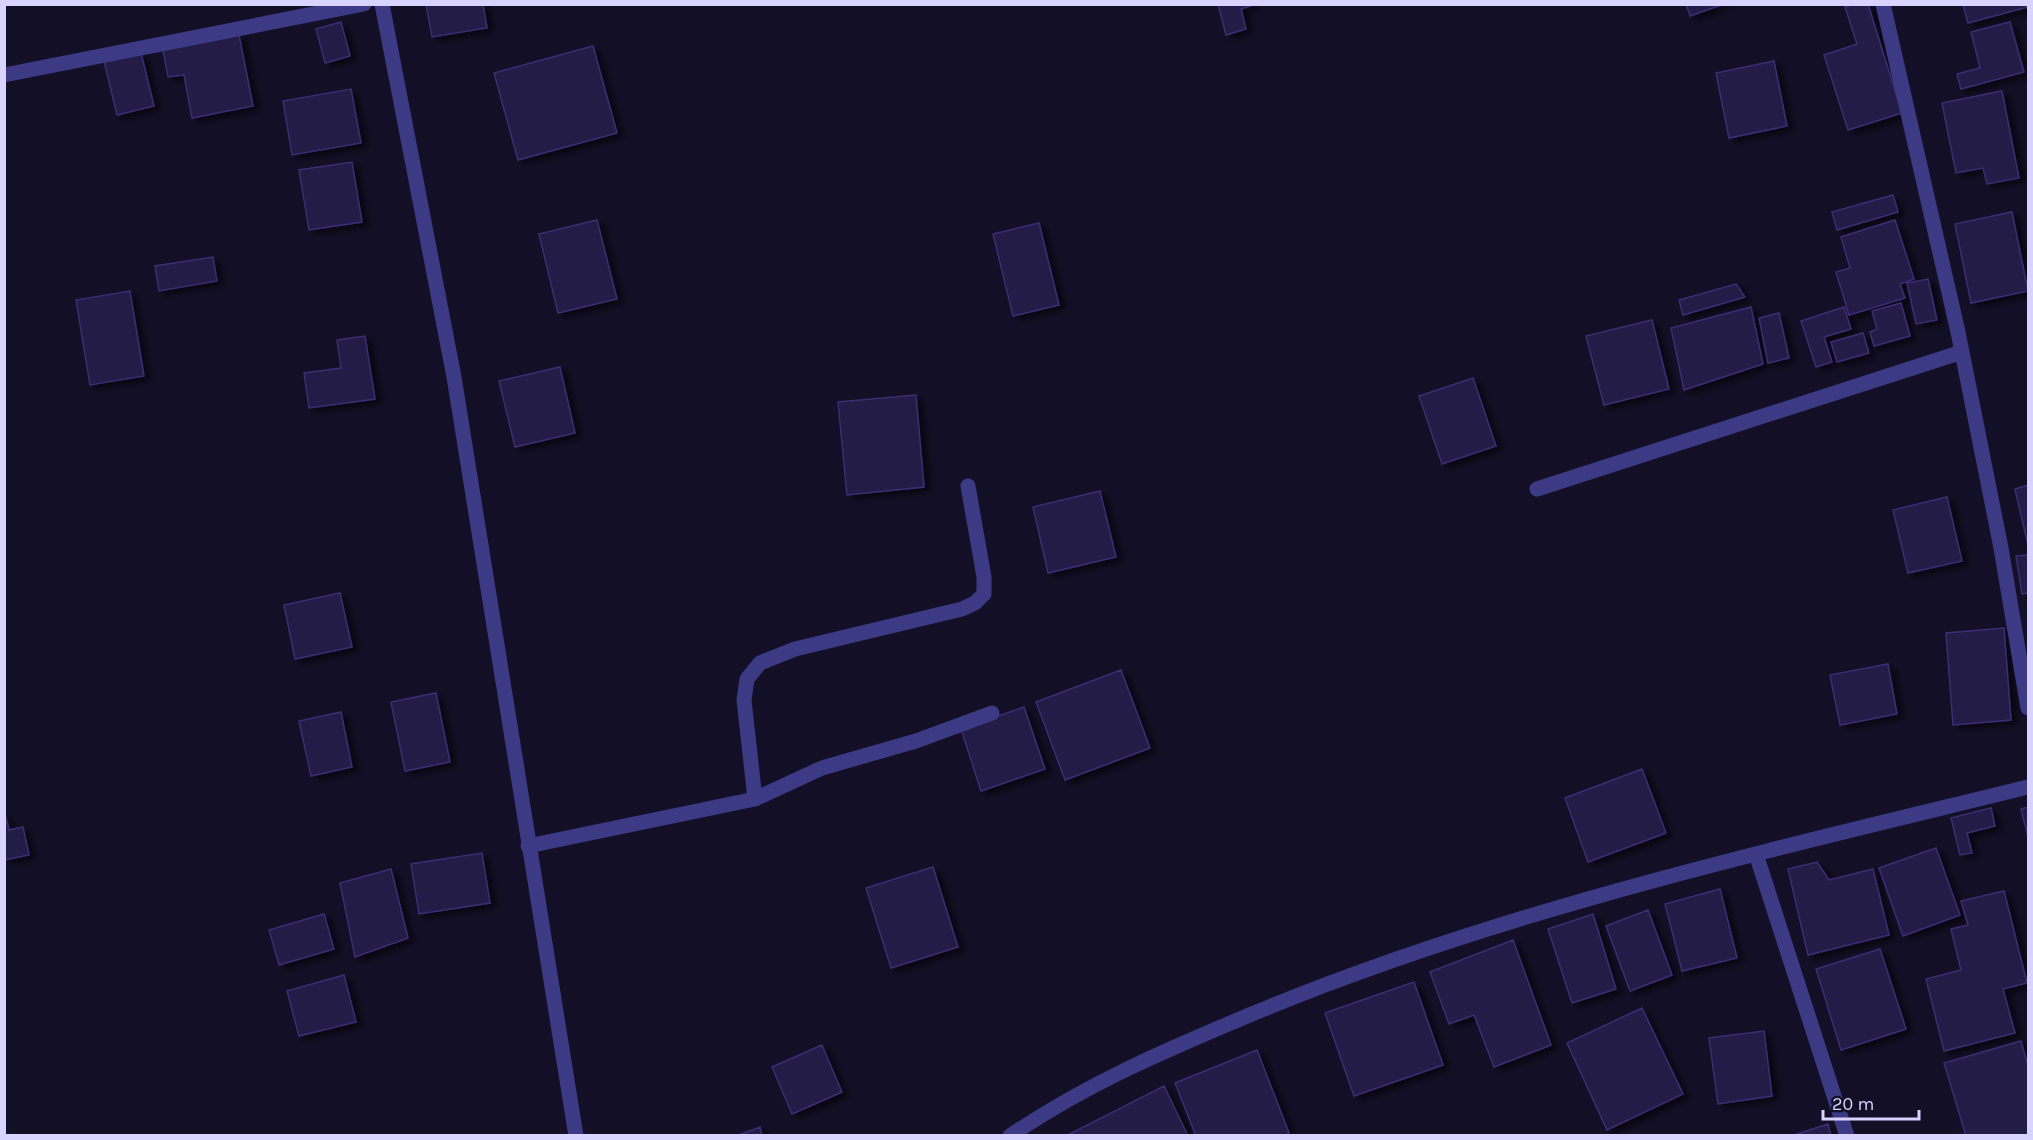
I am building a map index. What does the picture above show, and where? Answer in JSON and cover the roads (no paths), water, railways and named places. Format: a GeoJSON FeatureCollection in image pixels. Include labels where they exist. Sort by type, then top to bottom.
{"type":"FeatureCollection","features":[{"type":"Feature","properties":{"kind":"street"},"geometry":{"type":"LineString","coordinates":[[4,75],[364,4]]}},
{"type":"Feature","properties":{"kind":"street"},"geometry":{"type":"LineString","coordinates":[[382,4],[454,377],[576,1136]]}},
{"type":"Feature","properties":{"kind":"street"},"geometry":{"type":"LineString","coordinates":[[1883,4],[1962,352],[2001,548],[2028,708]]}},
{"type":"Feature","properties":{"kind":"street"},"geometry":{"type":"LineString","coordinates":[[1537,489],[1962,352]]}},
{"type":"Feature","properties":{"kind":"street"},"geometry":{"type":"LineString","coordinates":[[755,799],[744,700],[747,679],[760,663],[795,649],[962,609],[975,603],[984,594],[984,577],[968,486]]}},
{"type":"Feature","properties":{"kind":"street"},"geometry":{"type":"LineString","coordinates":[[528,846],[755,799],[822,768],[916,741],[992,713]]}},
{"type":"Feature","properties":{"kind":"street"},"geometry":{"type":"LineString","coordinates":[[1010,1136],[1098,1081],[1344,976],[1550,909],[1756,854],[2028,787]]}},
{"type":"Feature","properties":{"kind":"street"},"geometry":{"type":"LineString","coordinates":[[1756,854],[1847,1136]]}}]}
